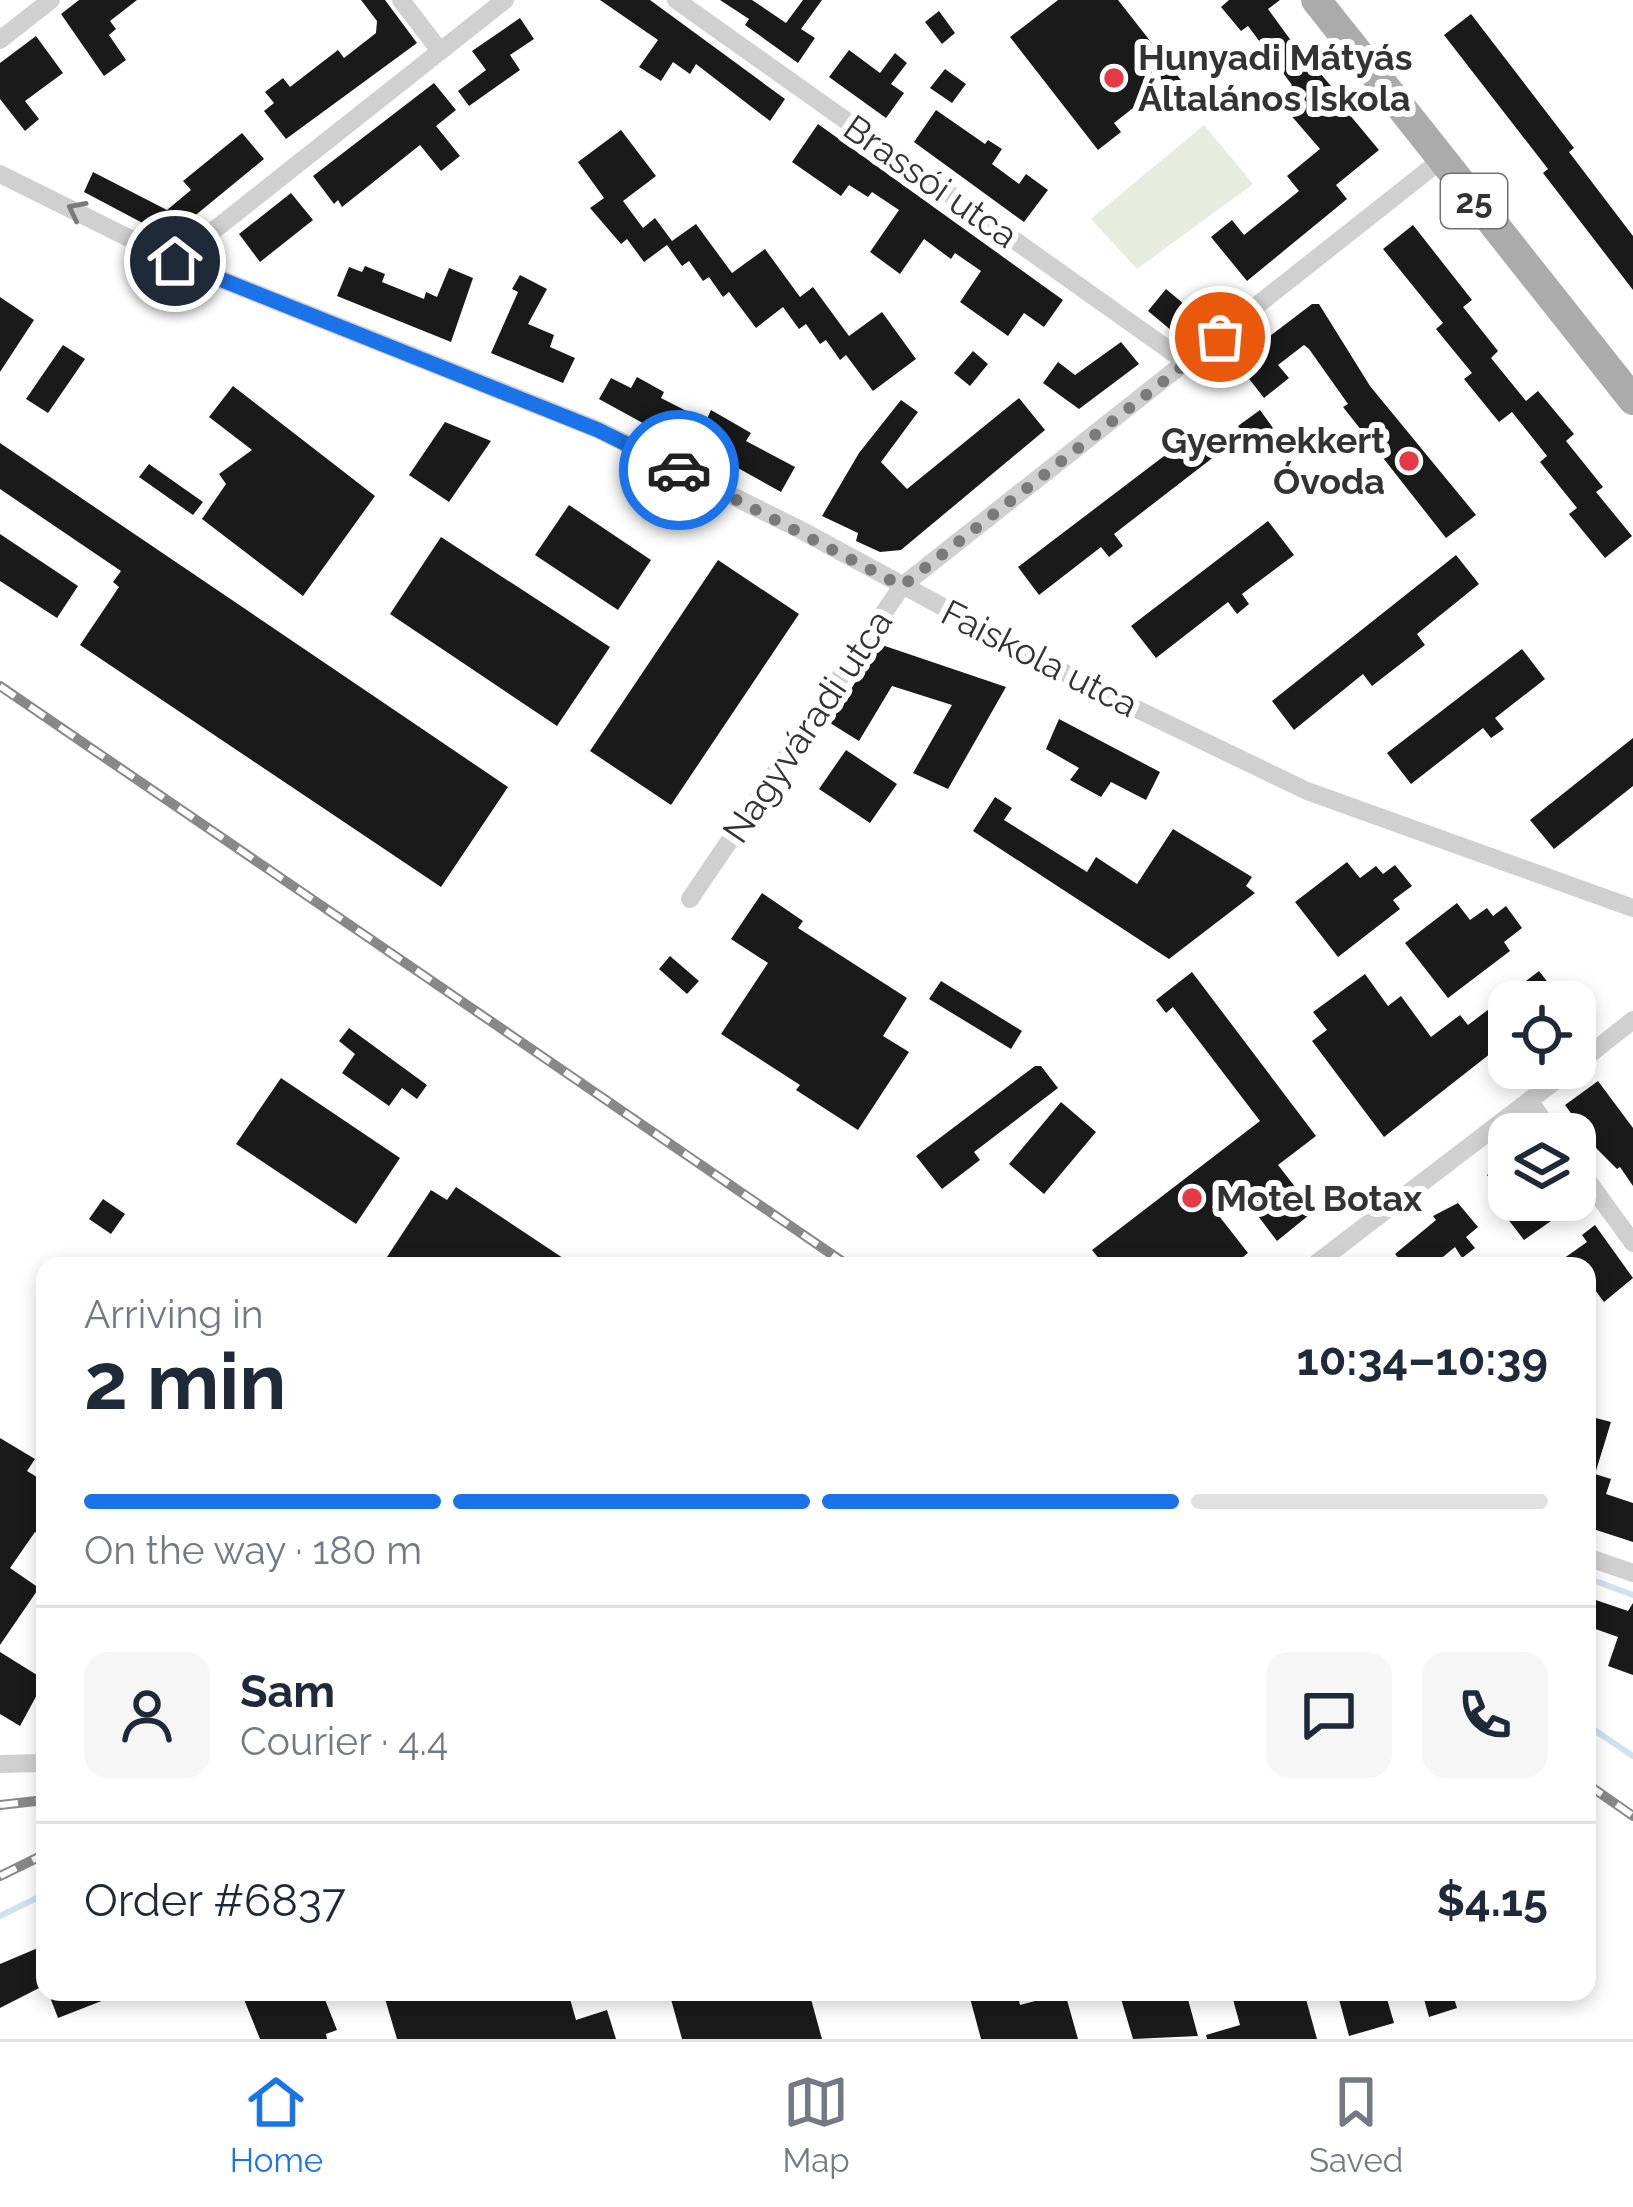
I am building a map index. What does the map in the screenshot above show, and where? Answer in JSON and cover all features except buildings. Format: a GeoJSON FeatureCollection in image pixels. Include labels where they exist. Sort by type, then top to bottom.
{"type":"FeatureCollection","features":[{"type":"Feature","properties":{"kind":"main road","name":"25"},"geometry":{"type":"LineString","coordinates":[[1316,0],[1633,400]]}},
{"type":"Feature","properties":{"kind":"street"},"geometry":{"type":"LineString","coordinates":[[0,40],[51,0]]}},
{"type":"Feature","properties":{"kind":"street"},"geometry":{"type":"LineString","coordinates":[[401,0],[440,51]]}},
{"type":"Feature","properties":{"kind":"street"},"geometry":{"type":"LineString","coordinates":[[175,261],[506,0]]}},
{"type":"Feature","properties":{"kind":"street","name":"Brassói utca"},"geometry":{"type":"LineString","coordinates":[[676,0],[1186,362]]}},
{"type":"Feature","properties":{"kind":"street","name":"Nagyváradi utca"},"geometry":{"type":"LineString","coordinates":[[690,898],[902,586],[1442,160]]}},
{"type":"Feature","properties":{"kind":"street","name":"Faiskola utca"},"geometry":{"type":"LineString","coordinates":[[0,174],[175,261],[598,430],[797,528],[1089,686],[1307,791],[1633,908]]}},
{"type":"Feature","properties":{"kind":"street"},"geometry":{"type":"LineString","coordinates":[[1596,1049],[1633,1020]]}},
{"type":"Feature","properties":{"kind":"street"},"geometry":{"type":"LineString","coordinates":[[1325,1257],[1546,1089]]}},
{"type":"Feature","properties":{"kind":"street"},"geometry":{"type":"LineString","coordinates":[[1530,1102],[1538,1113]]}},
{"type":"Feature","properties":{"kind":"street"},"geometry":{"type":"LineString","coordinates":[[1596,1192],[1633,1243]]}},
{"type":"Feature","properties":{"kind":"street"},"geometry":{"type":"LineString","coordinates":[[1596,1560],[1633,1573]]}},
{"type":"Feature","properties":{"kind":"street"},"geometry":{"type":"LineString","coordinates":[[0,1764],[36,1763]]}},
{"type":"Feature","properties":{"kind":"shaded area"},"geometry":{"type":"Polygon","coordinates":[[[1204,125],[1253,184],[1137,269],[1091,219],[1204,125]]]}},
{"type":"Feature","properties":{"kind":"waterway"},"geometry":{"type":"LineString","coordinates":[[1596,1581],[1633,1595]]}},
{"type":"Feature","properties":{"kind":"waterway"},"geometry":{"type":"LineString","coordinates":[[1596,1731],[1633,1756]]}},
{"type":"Feature","properties":{"kind":"waterway"},"geometry":{"type":"LineString","coordinates":[[0,1916],[36,1898]]}},
{"type":"Feature","properties":{"kind":"railway"},"geometry":{"type":"LineString","coordinates":[[0,686],[836,1257]]}},
{"type":"Feature","properties":{"kind":"railway"},"geometry":{"type":"LineString","coordinates":[[1596,1790],[1633,1816]]}},
{"type":"Feature","properties":{"kind":"railway"},"geometry":{"type":"LineString","coordinates":[[0,1805],[36,1801]]}},
{"type":"Feature","properties":{"kind":"railway"},"geometry":{"type":"LineString","coordinates":[[0,1876],[36,1858]]}},
{"type":"Feature","properties":{"kind":"way so far"},"geometry":{"type":"LineString","coordinates":[[679,470],[902,586],[1220,337]]}},
{"type":"Feature","properties":{"kind":"place","name":"Hunyadi Mátyás Általános Iskola"},"geometry":{"type":"Point","coordinates":[1114,78]}},
{"type":"Feature","properties":{"kind":"place","name":"Gyermekkert Óvoda"},"geometry":{"type":"Point","coordinates":[1409,461]}},
{"type":"Feature","properties":{"kind":"place","name":"Motel Botax"},"geometry":{"type":"Point","coordinates":[1192,1198]}},
{"type":"Feature","properties":{"kind":"route"},"geometry":{"type":"LineString","coordinates":[[175,261],[598,430],[679,470]]}}]}
